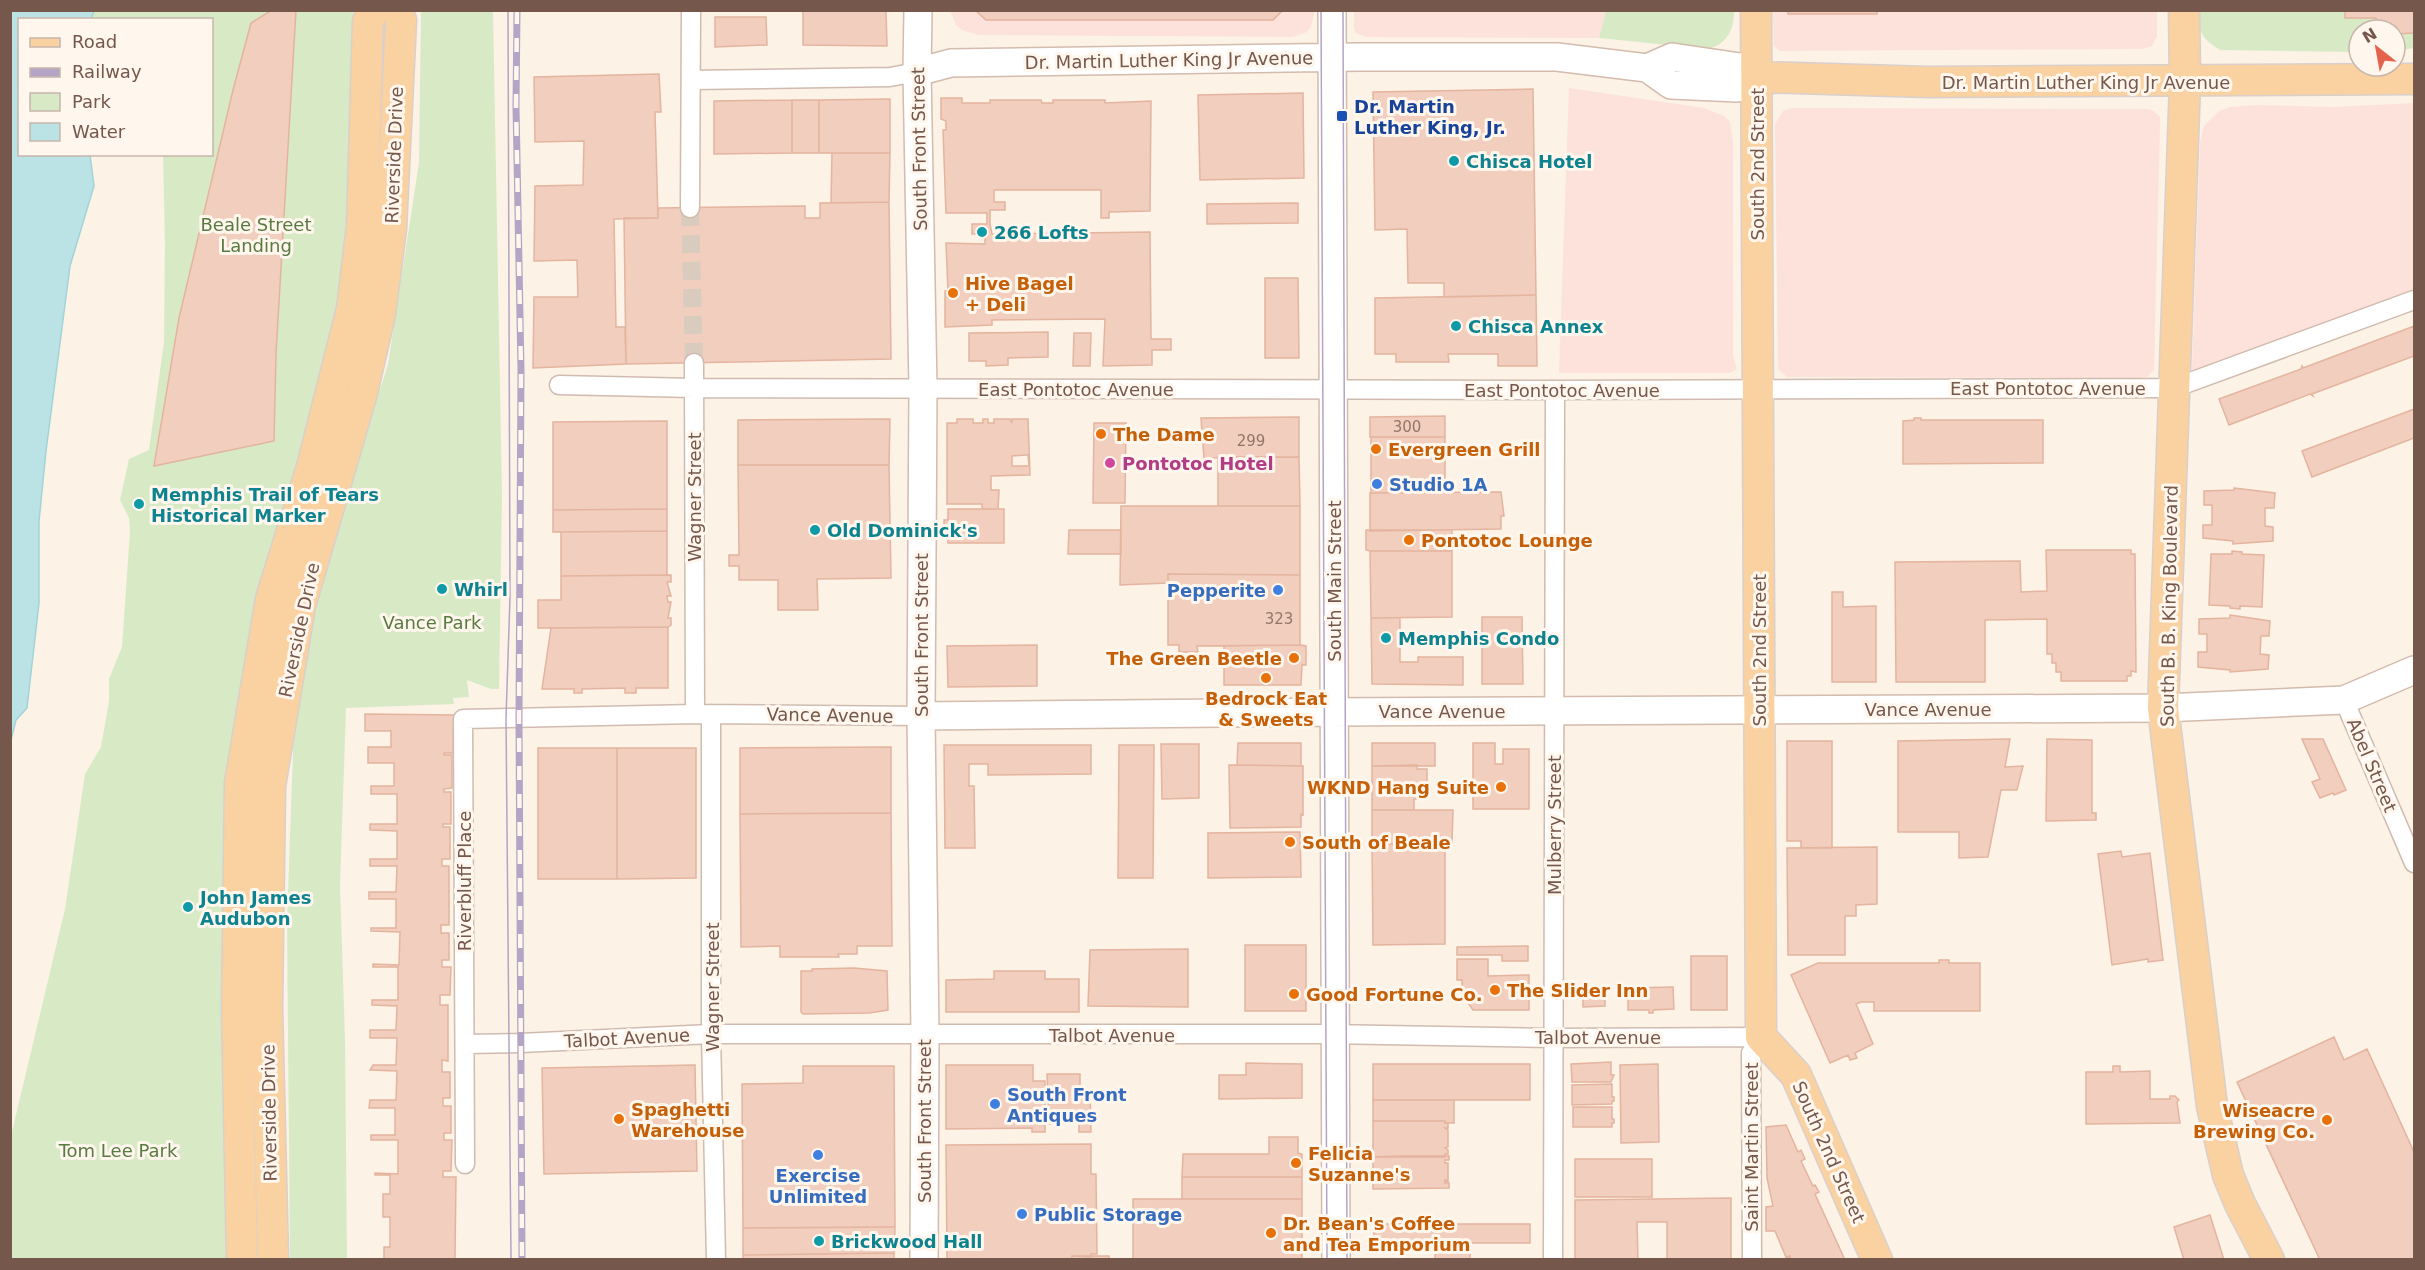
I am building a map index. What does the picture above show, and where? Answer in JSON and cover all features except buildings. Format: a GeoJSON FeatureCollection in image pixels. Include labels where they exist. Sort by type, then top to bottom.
{"type":"FeatureCollection","features":[{"type":"Feature","properties":{"kind":"main road","name":"Riverside Drive"},"geometry":{"type":"LineString","coordinates":[[242,1260],[237,1009],[240,783],[271,600],[312,467],[352,309],[362,226],[368,21],[373,10]]}},
{"type":"Feature","properties":{"kind":"main road","name":"Riverside Drive"},"geometry":{"type":"LineString","coordinates":[[273,1260],[267,1008],[270,786],[300,606],[362,393],[380,315],[391,229],[401,20],[395,10]]}},
{"type":"Feature","properties":{"kind":"main road","name":"South Front Street"},"geometry":{"type":"LineString","coordinates":[[918,10],[917,72],[923,388],[921,716],[925,1035],[924,1260]]}},
{"type":"Feature","properties":{"kind":"main road","name":"South Main Street"},"geometry":{"type":"LineString","coordinates":[[1332,10],[1336,1260]]}},
{"type":"Feature","properties":{"kind":"main road","name":"South 2nd Street"},"geometry":{"type":"LineString","coordinates":[[1756,10],[1761,1037],[1796,1075],[1877,1260]]}},
{"type":"Feature","properties":{"kind":"main road","name":"South B. B. King Boulevard"},"geometry":{"type":"LineString","coordinates":[[2184,10],[2185,82],[2163,708],[2212,1106],[2228,1175],[2269,1260]]}},
{"type":"Feature","properties":{"kind":"main road","name":"Dr. Martin Luther King Jr Avenue"},"geometry":{"type":"LineString","coordinates":[[917,72],[951,63],[1557,57],[1647,69],[1671,85],[1737,88],[1757,77],[1929,82],[2415,79]]}},
{"type":"Feature","properties":{"kind":"main road","name":"Vance Avenue"},"geometry":{"type":"LineString","coordinates":[[921,716],[2163,708],[2344,700],[2415,670]]}},
{"type":"Feature","properties":{"kind":"street"},"geometry":{"type":"LineString","coordinates":[[690,208],[691,10]]}},
{"type":"Feature","properties":{"kind":"street","name":"Dr. Martin Luther King Jr Avenue"},"geometry":{"type":"LineString","coordinates":[[691,80],[890,77],[917,72]]}},
{"type":"Feature","properties":{"kind":"street","name":"East Pontotoc Avenue"},"geometry":{"type":"LineString","coordinates":[[558,385],[694,388],[1333,390],[2174,388],[2415,300]]}},
{"type":"Feature","properties":{"kind":"street","name":"Wagner Street"},"geometry":{"type":"LineString","coordinates":[[694,363],[716,1260]]}},
{"type":"Feature","properties":{"kind":"street","name":"Mulberry Street"},"geometry":{"type":"LineString","coordinates":[[1553,1260],[1555,390]]}},
{"type":"Feature","properties":{"kind":"street","name":"Abel Street"},"geometry":{"type":"LineString","coordinates":[[2344,700],[2415,863]]}},
{"type":"Feature","properties":{"kind":"street","name":"Vance Avenue"},"geometry":{"type":"LineString","coordinates":[[463,719],[703,714],[921,716]]}},
{"type":"Feature","properties":{"kind":"street","name":"Riverbluff Place"},"geometry":{"type":"LineString","coordinates":[[463,719],[465,1164]]}},
{"type":"Feature","properties":{"kind":"street","name":"Talbot Avenue"},"geometry":{"type":"LineString","coordinates":[[465,1044],[520,1044],[711,1034],[1761,1037]]}},
{"type":"Feature","properties":{"kind":"street","name":"Saint Martin Street"},"geometry":{"type":"LineString","coordinates":[[1752,1260],[1751,1053],[1761,1037]]}},
{"type":"Feature","properties":{"kind":"shaded area"},"geometry":{"type":"Polygon","coordinates":[[[1315,10],[1311,27],[1307,32],[1293,37],[979,35],[962,30],[956,25],[950,11],[1315,10]]]}},
{"type":"Feature","properties":{"kind":"shaded area"},"geometry":{"type":"Polygon","coordinates":[[[1354,11],[1606,11],[1599,38],[1366,37],[1356,33],[1354,29],[1354,11]]]}},
{"type":"Feature","properties":{"kind":"shaded area"},"geometry":{"type":"Polygon","coordinates":[[[1773,11],[2157,11],[2157,36],[2152,46],[2142,49],[1780,51],[1774,46],[1773,11]]]}},
{"type":"Feature","properties":{"kind":"shaded area"},"geometry":{"type":"Polygon","coordinates":[[[1569,88],[1704,108],[1724,116],[1730,122],[1733,142],[1733,356],[1737,369],[1730,373],[1559,373],[1569,88]]]}},
{"type":"Feature","properties":{"kind":"shaded area"},"geometry":{"type":"Polygon","coordinates":[[[2414,103],[2414,292],[2194,375],[2192,370],[2200,142],[2204,126],[2219,111],[2230,107],[2257,105],[2332,107],[2414,103]]]}},
{"type":"Feature","properties":{"kind":"shaded area"},"geometry":{"type":"Polygon","coordinates":[[[1792,108],[2147,109],[2154,111],[2160,117],[2160,124],[2154,370],[2147,377],[2139,378],[1787,377],[1778,369],[1775,124],[1783,111],[1792,108]]]}},
{"type":"Feature","properties":{"kind":"green space","name":"Tom Lee Park"},"geometry":{"type":"Polygon","coordinates":[[[94,10],[353,11],[358,134],[337,325],[232,781],[222,932],[226,1259],[11,1260],[11,1136],[65,909],[85,774],[101,747],[109,701],[109,679],[122,647],[130,531],[129,518],[120,500],[129,459],[149,450],[164,342],[163,156],[213,156],[213,18],[91,18],[94,10]]]}},
{"type":"Feature","properties":{"kind":"green space","name":"Vance Park"},"geometry":{"type":"Polygon","coordinates":[[[421,11],[493,11],[502,494],[499,689],[491,689],[467,680],[469,697],[453,698],[454,704],[346,708],[340,886],[345,1039],[347,1259],[290,1260],[287,921],[294,723],[309,640],[331,547],[388,364],[419,163],[421,11]]]}},
{"type":"Feature","properties":{"kind":"green space"},"geometry":{"type":"Polygon","coordinates":[[[1606,11],[1734,11],[1733,24],[1725,40],[1708,49],[1599,38],[1606,11]]]}},
{"type":"Feature","properties":{"kind":"green space"},"geometry":{"type":"Polygon","coordinates":[[[2199,11],[2414,11],[2414,48],[2407,49],[2407,18],[2347,18],[2347,52],[2220,50],[2205,38],[2200,25],[2199,11]]]}},
{"type":"Feature","properties":{"kind":"water"},"geometry":{"type":"Polygon","coordinates":[[[11,10],[94,11],[91,18],[18,18],[18,156],[90,156],[94,186],[70,266],[39,521],[39,603],[27,708],[16,720],[11,740],[11,10]]]}},
{"type":"Feature","properties":{"kind":"tunnel"},"geometry":{"type":"LineString","coordinates":[[690,208],[694,363]]}},
{"type":"Feature","properties":{"kind":"tram line"},"geometry":{"type":"LineString","coordinates":[[508,10],[510,597],[506,718],[511,1260]]}},
{"type":"Feature","properties":{"kind":"tram line"},"geometry":{"type":"LineString","coordinates":[[1321,10],[1327,1260]]}},
{"type":"Feature","properties":{"kind":"tram line"},"geometry":{"type":"LineString","coordinates":[[1343,10],[1347,1260]]}},
{"type":"Feature","properties":{"kind":"railway"},"geometry":{"type":"LineString","coordinates":[[517,10],[516,106],[521,370],[519,718],[522,1260]]}},
{"type":"Feature","properties":{"kind":"place","name":"Dr. Martin Luther King, Jr."},"geometry":{"type":"Point","coordinates":[1342,116]}},
{"type":"Feature","properties":{"kind":"place","name":"Chisca Hotel"},"geometry":{"type":"Point","coordinates":[1454,161]}},
{"type":"Feature","properties":{"kind":"place","name":"266 Lofts"},"geometry":{"type":"Point","coordinates":[982,232]}},
{"type":"Feature","properties":{"kind":"place","name":"Hive Bagel + Deli"},"geometry":{"type":"Point","coordinates":[953,293]}},
{"type":"Feature","properties":{"kind":"place","name":"Chisca Annex"},"geometry":{"type":"Point","coordinates":[1456,326]}},
{"type":"Feature","properties":{"kind":"place","name":"The Dame"},"geometry":{"type":"Point","coordinates":[1101,434]}},
{"type":"Feature","properties":{"kind":"place","name":"Evergreen Grill"},"geometry":{"type":"Point","coordinates":[1376,449]}},
{"type":"Feature","properties":{"kind":"place","name":"Pontotoc Hotel"},"geometry":{"type":"Point","coordinates":[1110,463]}},
{"type":"Feature","properties":{"kind":"place","name":"Studio 1A"},"geometry":{"type":"Point","coordinates":[1377,484]}},
{"type":"Feature","properties":{"kind":"place","name":"Memphis Trail of Tears Historical Marker"},"geometry":{"type":"Point","coordinates":[139,504]}},
{"type":"Feature","properties":{"kind":"place","name":"Old Dominick's"},"geometry":{"type":"Point","coordinates":[815,530]}},
{"type":"Feature","properties":{"kind":"place","name":"Pontotoc Lounge"},"geometry":{"type":"Point","coordinates":[1409,540]}},
{"type":"Feature","properties":{"kind":"place","name":"Whirl"},"geometry":{"type":"Point","coordinates":[442,589]}},
{"type":"Feature","properties":{"kind":"place","name":"Pepperite"},"geometry":{"type":"Point","coordinates":[1278,590]}},
{"type":"Feature","properties":{"kind":"place","name":"Memphis Condo"},"geometry":{"type":"Point","coordinates":[1386,638]}},
{"type":"Feature","properties":{"kind":"place","name":"The Green Beetle"},"geometry":{"type":"Point","coordinates":[1294,658]}},
{"type":"Feature","properties":{"kind":"place","name":"Bedrock Eat & Sweets"},"geometry":{"type":"Point","coordinates":[1266,678]}},
{"type":"Feature","properties":{"kind":"place","name":"WKND Hang Suite"},"geometry":{"type":"Point","coordinates":[1501,787]}},
{"type":"Feature","properties":{"kind":"place","name":"South of Beale"},"geometry":{"type":"Point","coordinates":[1290,842]}},
{"type":"Feature","properties":{"kind":"place","name":"John James Audubon"},"geometry":{"type":"Point","coordinates":[188,907]}},
{"type":"Feature","properties":{"kind":"place","name":"The Slider Inn"},"geometry":{"type":"Point","coordinates":[1495,990]}},
{"type":"Feature","properties":{"kind":"place","name":"Good Fortune Co."},"geometry":{"type":"Point","coordinates":[1294,994]}},
{"type":"Feature","properties":{"kind":"place","name":"South Front Antiques"},"geometry":{"type":"Point","coordinates":[995,1104]}},
{"type":"Feature","properties":{"kind":"place","name":"Spaghetti Warehouse"},"geometry":{"type":"Point","coordinates":[619,1119]}},
{"type":"Feature","properties":{"kind":"place","name":"Wiseacre Brewing Co."},"geometry":{"type":"Point","coordinates":[2327,1120]}},
{"type":"Feature","properties":{"kind":"place","name":"Exercise Unlimited"},"geometry":{"type":"Point","coordinates":[818,1155]}},
{"type":"Feature","properties":{"kind":"place","name":"Felicia Suzanne's"},"geometry":{"type":"Point","coordinates":[1296,1163]}},
{"type":"Feature","properties":{"kind":"place","name":"Public Storage"},"geometry":{"type":"Point","coordinates":[1022,1214]}},
{"type":"Feature","properties":{"kind":"place","name":"Dr. Bean's Coffee and Tea Emporium"},"geometry":{"type":"Point","coordinates":[1271,1233]}},
{"type":"Feature","properties":{"kind":"place","name":"Brickwood Hall"},"geometry":{"type":"Point","coordinates":[819,1241]}},
{"type":"Feature","properties":{"kind":"park label","name":"Beale Street Landing"},"geometry":{"type":"Point","coordinates":[256,234]}}]}
